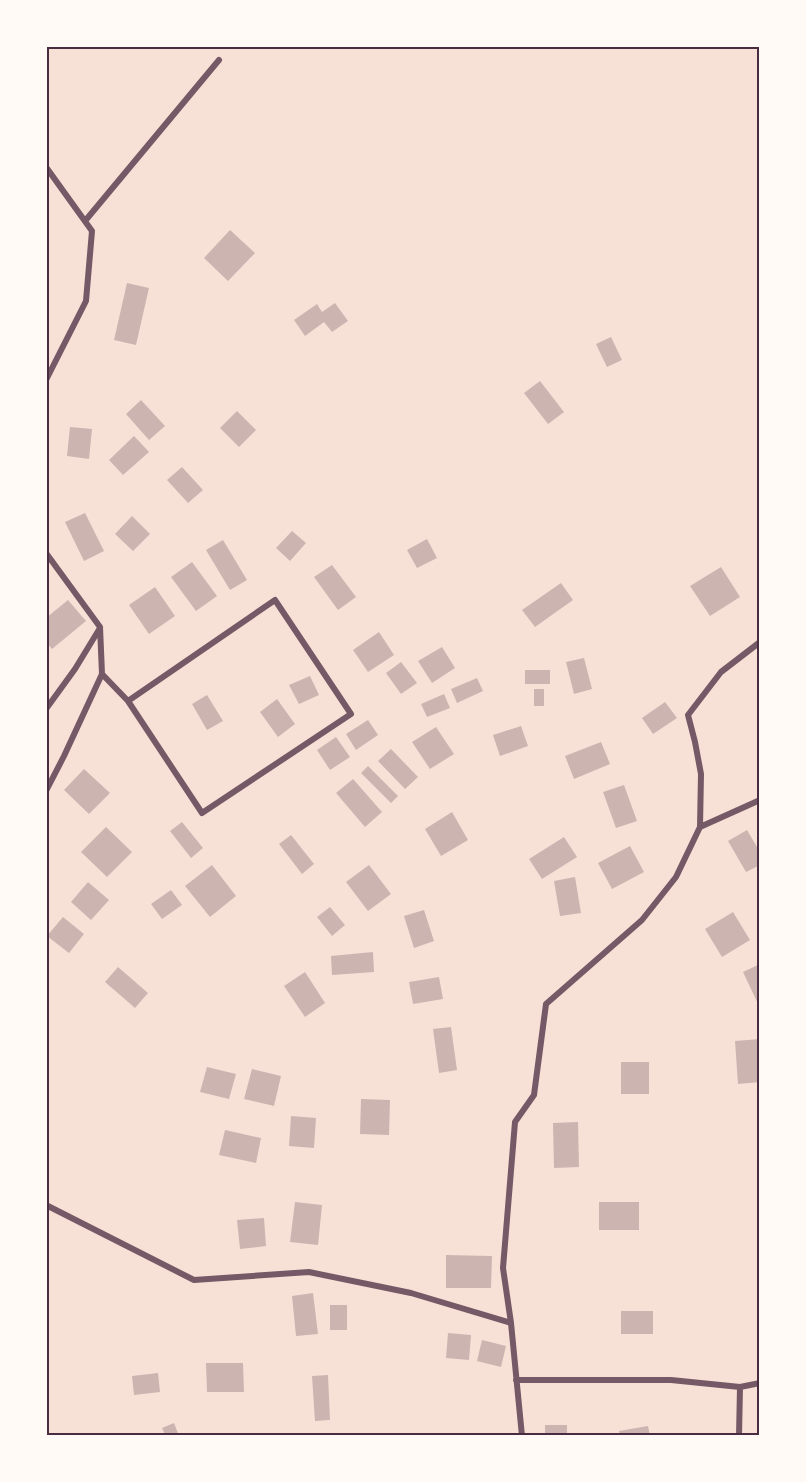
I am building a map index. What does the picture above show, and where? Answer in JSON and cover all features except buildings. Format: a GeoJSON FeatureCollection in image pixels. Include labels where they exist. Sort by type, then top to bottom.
{"type":"FeatureCollection","features":[{"type":"Feature","properties":{"kind":"street"},"geometry":{"type":"LineString","coordinates":[[85,221],[219,60]]}},
{"type":"Feature","properties":{"kind":"street"},"geometry":{"type":"LineString","coordinates":[[46,167],[92,231],[86,301],[46,380]]}},
{"type":"Feature","properties":{"kind":"street"},"geometry":{"type":"LineString","coordinates":[[46,553],[100,627],[102,674],[46,790]]}},
{"type":"Feature","properties":{"kind":"street"},"geometry":{"type":"LineString","coordinates":[[102,674],[128,701],[202,813],[351,714],[275,600],[128,701]]}},
{"type":"Feature","properties":{"kind":"street"},"geometry":{"type":"LineString","coordinates":[[46,709],[75,669],[100,627]]}},
{"type":"Feature","properties":{"kind":"street"},"geometry":{"type":"LineString","coordinates":[[522,1436],[503,1268],[516,1122],[534,1095],[546,1005],[642,920],[676,877],[700,827],[701,774],[688,715],[721,672],[759,642]]}},
{"type":"Feature","properties":{"kind":"street"},"geometry":{"type":"LineString","coordinates":[[700,827],[759,800]]}},
{"type":"Feature","properties":{"kind":"street"},"geometry":{"type":"LineString","coordinates":[[46,1204],[194,1280],[309,1272],[411,1293],[511,1323]]}},
{"type":"Feature","properties":{"kind":"street"},"geometry":{"type":"LineString","coordinates":[[516,1380],[671,1380],[740,1387],[759,1383]]}},
{"type":"Feature","properties":{"kind":"street"},"geometry":{"type":"LineString","coordinates":[[739,1436],[740,1387]]}}]}
